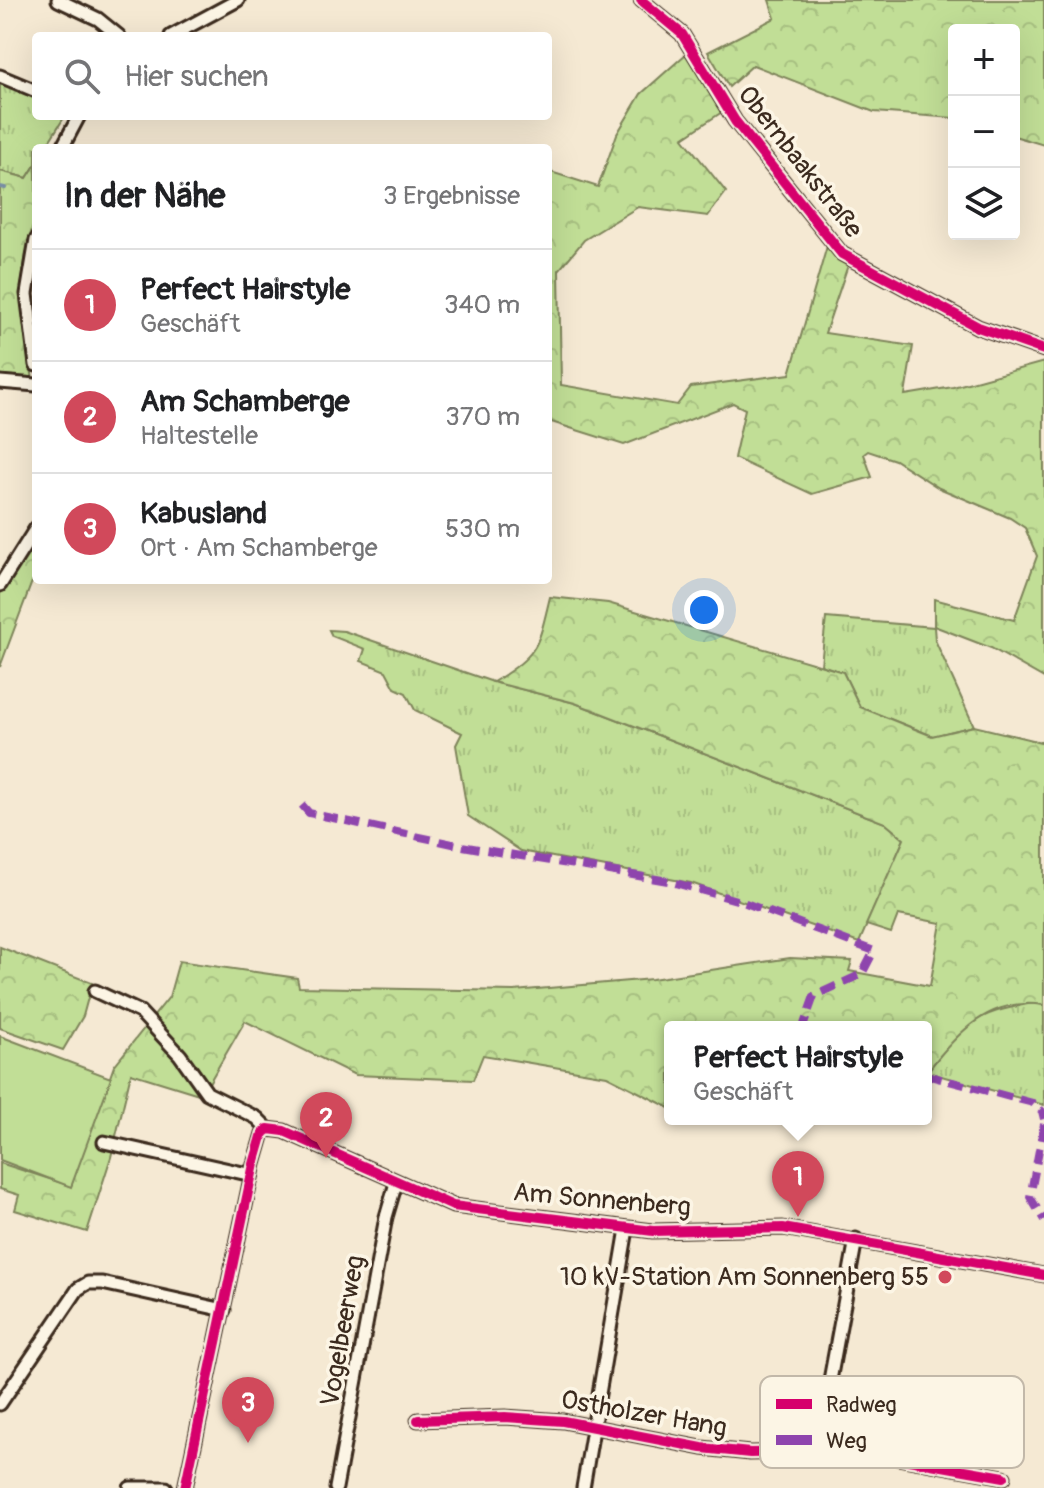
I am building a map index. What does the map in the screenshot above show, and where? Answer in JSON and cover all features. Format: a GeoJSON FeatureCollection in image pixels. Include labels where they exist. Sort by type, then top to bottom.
{"type":"FeatureCollection","features":[{"type":"Feature","properties":{"kind":"street"},"geometry":{"type":"LineString","coordinates":[[58,0],[74,3],[114,32]]}},
{"type":"Feature","properties":{"kind":"street"},"geometry":{"type":"LineString","coordinates":[[178,32],[238,0]]}},
{"type":"Feature","properties":{"kind":"street","name":"Obernbaakstraße"},"geometry":{"type":"LineString","coordinates":[[641,0],[682,34],[756,150],[842,254],[978,327],[1044,350]]}},
{"type":"Feature","properties":{"kind":"street"},"geometry":{"type":"LineString","coordinates":[[0,76],[32,89]]}},
{"type":"Feature","properties":{"kind":"street"},"geometry":{"type":"LineString","coordinates":[[64,144],[77,120]]}},
{"type":"Feature","properties":{"kind":"street"},"geometry":{"type":"LineString","coordinates":[[32,264],[27,294],[32,333]]}},
{"type":"Feature","properties":{"kind":"street"},"geometry":{"type":"LineString","coordinates":[[0,382],[32,385]]}},
{"type":"Feature","properties":{"kind":"street"},"geometry":{"type":"LineString","coordinates":[[0,585],[32,534]]}},
{"type":"Feature","properties":{"kind":"street","name":"Am Sonnenberg"},"geometry":{"type":"LineString","coordinates":[[95,991],[140,1012],[180,1055],[207,1093],[257,1118],[268,1129],[284,1131],[453,1206],[627,1229],[783,1228],[1044,1275]]}},
{"type":"Feature","properties":{"kind":"street"},"geometry":{"type":"LineString","coordinates":[[185,1488],[252,1175],[260,1143],[268,1129]]}},
{"type":"Feature","properties":{"kind":"street"},"geometry":{"type":"LineString","coordinates":[[104,1142],[252,1175]]}},
{"type":"Feature","properties":{"kind":"street","name":"Vogelbeerweg"},"geometry":{"type":"LineString","coordinates":[[336,1488],[386,1217],[396,1183]]}},
{"type":"Feature","properties":{"kind":"street","name":"Ostholzer Hang"},"geometry":{"type":"LineString","coordinates":[[594,1425],[627,1229]]}},
{"type":"Feature","properties":{"kind":"street"},"geometry":{"type":"LineString","coordinates":[[831,1376],[856,1239]]}},
{"type":"Feature","properties":{"kind":"street"},"geometry":{"type":"LineString","coordinates":[[0,1404],[78,1289],[86,1283],[102,1283],[224,1310]]}},
{"type":"Feature","properties":{"kind":"street","name":"Ostholzer Hang"},"geometry":{"type":"LineString","coordinates":[[418,1420],[505,1417],[594,1425],[725,1451],[760,1451]]}},
{"type":"Feature","properties":{"kind":"street"},"geometry":{"type":"LineString","coordinates":[[583,1488],[594,1425]]}},
{"type":"Feature","properties":{"kind":"street","name":"Ostholzer Hang"},"geometry":{"type":"LineString","coordinates":[[953,1468],[1004,1477]]}},
{"type":"Feature","properties":{"kind":"street"},"geometry":{"type":"LineString","coordinates":[[130,1488],[166,1488]]}},
{"type":"Feature","properties":{"kind":"green space"},"geometry":{"type":"Polygon","coordinates":[[[769,0],[1044,0],[1044,145],[1020,138],[1020,24],[948,24],[948,118],[874,112],[753,65],[729,87],[708,52],[775,18],[769,0]]]}},
{"type":"Feature","properties":{"kind":"green space"},"geometry":{"type":"Polygon","coordinates":[[[687,53],[722,112],[683,138],[726,192],[708,216],[638,207],[584,240],[559,270],[561,385],[677,405],[691,387],[790,374],[827,246],[848,265],[825,333],[913,346],[905,395],[953,387],[1044,362],[1044,678],[991,648],[934,626],[934,599],[1014,620],[1037,556],[1025,528],[1010,518],[939,488],[895,460],[868,451],[864,454],[872,477],[812,494],[734,458],[745,409],[733,403],[624,445],[552,422],[552,172],[598,187],[617,134],[641,94],[687,53]]]}},
{"type":"Feature","properties":{"kind":"green space"},"geometry":{"type":"Polygon","coordinates":[[[0,80],[32,92],[32,120],[62,120],[48,144],[32,144],[32,170],[27,178],[0,171],[0,80]]]}},
{"type":"Feature","properties":{"kind":"green space"},"geometry":{"type":"Polygon","coordinates":[[[32,170],[32,229],[20,295],[32,380],[0,378],[0,171],[27,178],[32,170]]]}},
{"type":"Feature","properties":{"kind":"green space"},"geometry":{"type":"Polygon","coordinates":[[[32,536],[32,582],[0,667],[0,574],[23,537],[32,536]]]}},
{"type":"Feature","properties":{"kind":"green space"},"geometry":{"type":"Polygon","coordinates":[[[550,597],[608,603],[843,672],[860,707],[932,736],[974,726],[1041,742],[1044,738],[1044,1005],[1007,1006],[991,1012],[963,1032],[932,1066],[932,1021],[664,1021],[664,1105],[607,1076],[483,1055],[473,1080],[355,1075],[245,1021],[202,1095],[131,1073],[111,1157],[87,1232],[15,1210],[19,1195],[0,1189],[0,1163],[71,1186],[114,1066],[169,997],[179,961],[297,978],[299,987],[514,991],[652,979],[790,958],[852,961],[849,971],[930,986],[941,923],[898,915],[891,933],[866,925],[904,839],[885,823],[575,703],[493,682],[528,656],[542,627],[550,597]]]}},
{"type":"Feature","properties":{"kind":"green space"},"geometry":{"type":"Polygon","coordinates":[[[826,618],[934,627],[935,640],[974,726],[933,736],[860,707],[843,672],[821,665],[826,618]]]}},
{"type":"Feature","properties":{"kind":"green space"},"geometry":{"type":"Polygon","coordinates":[[[329,630],[344,631],[493,682],[575,703],[885,823],[904,839],[859,943],[691,883],[521,851],[468,816],[456,745],[462,733],[415,710],[406,693],[395,688],[386,671],[361,661],[365,649],[332,636],[329,630]]]}},
{"type":"Feature","properties":{"kind":"green space"},"geometry":{"type":"Polygon","coordinates":[[[0,947],[92,983],[83,1016],[63,1050],[0,1028],[0,947]]]}},
{"type":"Feature","properties":{"kind":"green space"},"geometry":{"type":"Polygon","coordinates":[[[1034,1003],[1044,1005],[1044,1105],[932,1073],[932,1066],[961,1032],[983,1017],[1034,1003]]]}},
{"type":"Feature","properties":{"kind":"green space"},"geometry":{"type":"Polygon","coordinates":[[[0,1036],[111,1078],[71,1187],[0,1160],[0,1036]]]}},
{"type":"Feature","properties":{"kind":"waterway"},"geometry":{"type":"LineString","coordinates":[[0,187],[5,188]]}},
{"type":"Feature","properties":{"kind":"marked path"},"geometry":{"type":"LineString","coordinates":[[302,805],[309,813],[462,846],[668,881],[740,901],[874,951],[862,974],[814,996],[805,1021]]}},
{"type":"Feature","properties":{"kind":"marked path"},"geometry":{"type":"LineString","coordinates":[[932,1077],[1033,1103],[1042,1111],[1044,1119]]}},
{"type":"Feature","properties":{"kind":"marked path"},"geometry":{"type":"LineString","coordinates":[[1044,1124],[1030,1197],[1044,1220]]}},
{"type":"Feature","properties":{"kind":"cycle path"},"geometry":{"type":"LineString","coordinates":[[641,0],[682,34],[735,121],[842,254],[978,327],[1044,350]]}},
{"type":"Feature","properties":{"kind":"cycle path"},"geometry":{"type":"LineString","coordinates":[[185,1488],[254,1164],[263,1133],[268,1129],[284,1131],[453,1206],[653,1231],[783,1228],[1044,1275]]}},
{"type":"Feature","properties":{"kind":"cycle path"},"geometry":{"type":"LineString","coordinates":[[418,1420],[505,1417],[563,1421],[702,1448],[760,1453]]}},
{"type":"Feature","properties":{"kind":"cycle path"},"geometry":{"type":"LineString","coordinates":[[953,1468],[1004,1477]]}},
{"type":"Feature","properties":{"kind":"place","name":"Am Schamberge"},"geometry":{"type":"Point","coordinates":[326,1158]}},
{"type":"Feature","properties":{"kind":"place","name":"Perfect Hairstyle"},"geometry":{"type":"Point","coordinates":[798,1217]}},
{"type":"Feature","properties":{"kind":"place","name":"10 kV-Station Am Sonnenberg 55"},"geometry":{"type":"Point","coordinates":[945,1277]}},
{"type":"Feature","properties":{"kind":"place","name":"Kabusland"},"geometry":{"type":"Point","coordinates":[248,1443]}}]}
